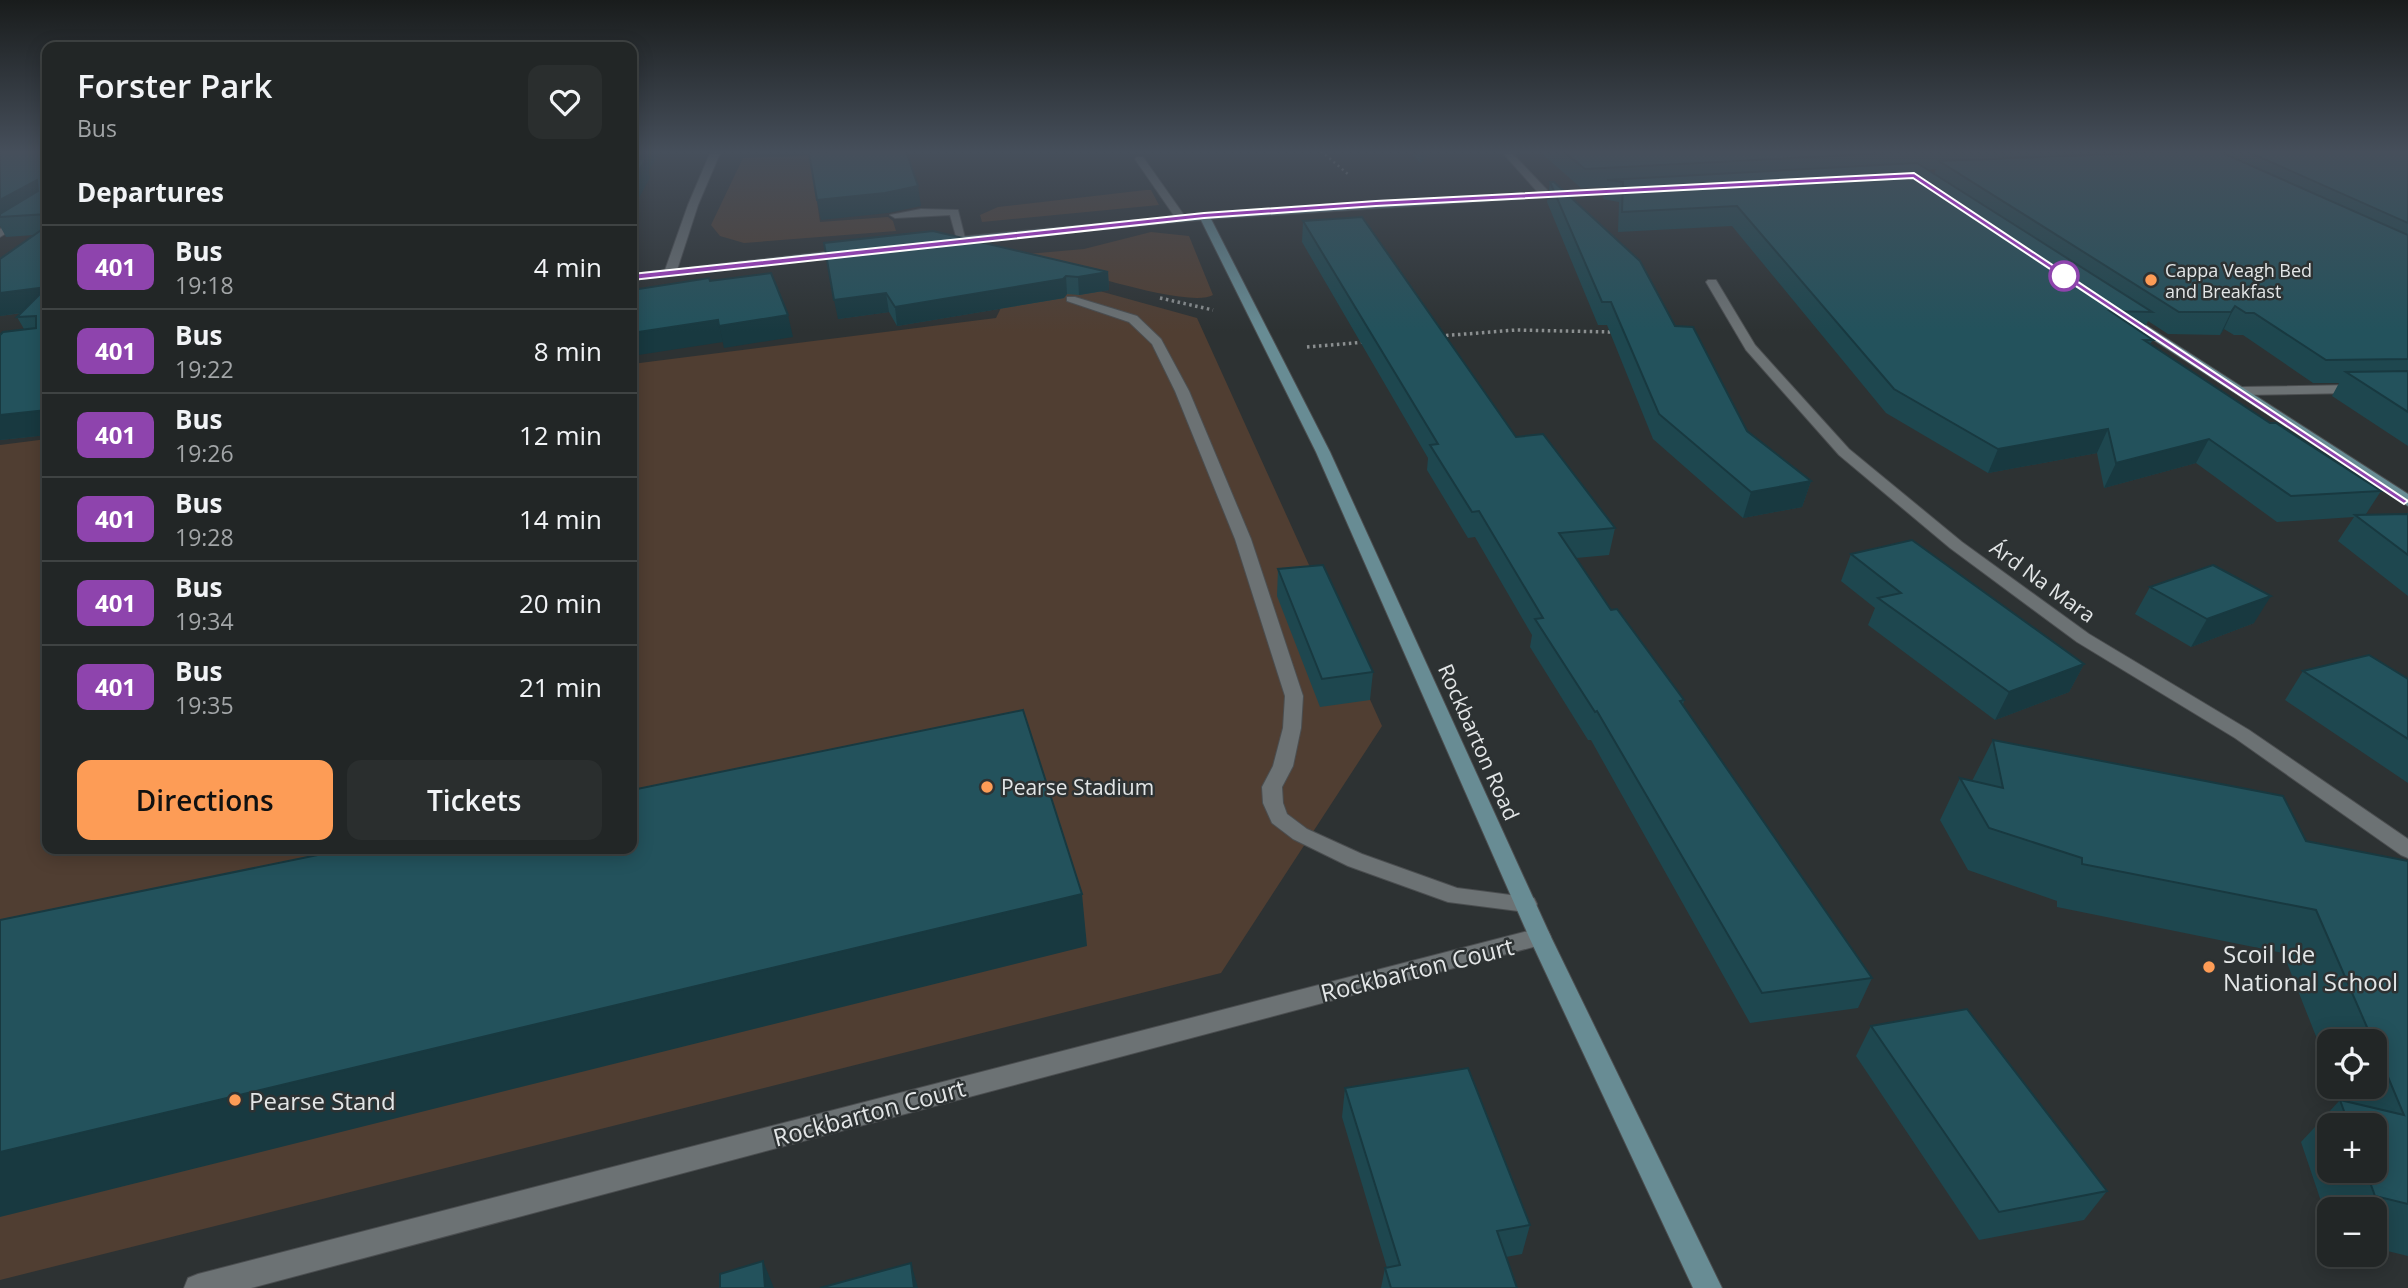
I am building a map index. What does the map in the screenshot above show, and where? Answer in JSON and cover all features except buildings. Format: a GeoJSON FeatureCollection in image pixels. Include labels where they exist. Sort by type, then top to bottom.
{"type":"FeatureCollection","features":[{"type":"Feature","properties":{"kind":"street"},"geometry":{"type":"LineString","coordinates":[[0,234],[36,211]]}},
{"type":"Feature","properties":{"kind":"street"},"geometry":{"type":"LineString","coordinates":[[670,273],[691,211]]}},
{"type":"Feature","properties":{"kind":"street"},"geometry":{"type":"LineString","coordinates":[[1176,211],[1181,218]]}},
{"type":"Feature","properties":{"kind":"street"},"geometry":{"type":"LineString","coordinates":[[937,243],[1181,218],[1284,211]]}},
{"type":"Feature","properties":{"kind":"street"},"geometry":{"type":"LineString","coordinates":[[895,215],[954,212],[962,240]]}},
{"type":"Feature","properties":{"kind":"street","name":"Rockbarton Road"},"geometry":{"type":"LineString","coordinates":[[1204,216],[1324,452],[1540,937],[1709,1288]]}},
{"type":"Feature","properties":{"kind":"street"},"geometry":{"type":"LineString","coordinates":[[637,276],[858,251]]}},
{"type":"Feature","properties":{"kind":"street","name":"Árd Na Mara"},"geometry":{"type":"LineString","coordinates":[[1712,282],[1751,347],[1803,408],[1844,452],[1956,545],[2083,638],[2242,734],[2408,850]]}},
{"type":"Feature","properties":{"kind":"street"},"geometry":{"type":"LineString","coordinates":[[1070,299],[1133,320],[1157,342],[1182,391],[1243,539],[1294,696],[1292,729],[1283,766],[1272,787],[1273,803],[1279,818],[1300,834],[1380,869],[1456,895],[1526,904]]}},
{"type":"Feature","properties":{"kind":"street"},"geometry":{"type":"LineString","coordinates":[[2107,304],[2408,501]]}},
{"type":"Feature","properties":{"kind":"street"},"geometry":{"type":"LineString","coordinates":[[2242,391],[2408,387]]}},
{"type":"Feature","properties":{"kind":"street","name":"Rockbarton Court"},"geometry":{"type":"LineString","coordinates":[[198,1288],[1540,937]]}},
{"type":"Feature","properties":{"kind":"path"},"geometry":{"type":"LineString","coordinates":[[1434,337],[1516,330],[1621,333]]}},
{"type":"Feature","properties":{"kind":"path"},"geometry":{"type":"LineString","coordinates":[[1272,350],[1367,342]]}},
{"type":"Feature","properties":{"kind":"shaded area"},"geometry":{"type":"Polygon","coordinates":[[[718,211],[818,211],[820,222],[888,217],[893,221],[896,231],[744,243],[720,236],[711,225],[718,211]]]}},
{"type":"Feature","properties":{"kind":"shaded area"},"geometry":{"type":"Polygon","coordinates":[[[989,211],[1095,211],[982,222],[980,215],[989,211]]]}},
{"type":"Feature","properties":{"kind":"shaded area"},"geometry":{"type":"Polygon","coordinates":[[[1151,232],[1189,236],[1213,295],[1200,298],[1179,297],[1154,292],[1033,259],[1027,254],[1084,249],[1151,232]]]}},
{"type":"Feature","properties":{"kind":"shaded area","name":"Pearse Stadium"},"geometry":{"type":"Polygon","coordinates":[[[1020,269],[1197,318],[1382,726],[1221,973],[0,1280],[0,445],[42,440],[42,854],[637,854],[637,363],[996,318],[1020,269]]]}},
{"type":"Feature","properties":{"kind":"bus line","name":"401"},"geometry":{"type":"LineString","coordinates":[[637,276],[950,241],[1274,211]]}},
{"type":"Feature","properties":{"kind":"bus line","name":"401"},"geometry":{"type":"LineString","coordinates":[[1967,211],[2408,501]]}},
{"type":"Feature","properties":{"kind":"place","name":"Cappa Veagh Bed and Breakfast"},"geometry":{"type":"Point","coordinates":[2151,280]}},
{"type":"Feature","properties":{"kind":"place","name":"Pearse Stadium"},"geometry":{"type":"Point","coordinates":[987,787]}},
{"type":"Feature","properties":{"kind":"place","name":"Scoil Ide National School"},"geometry":{"type":"Point","coordinates":[2209,967]}},
{"type":"Feature","properties":{"kind":"place","name":"Pearse Stand"},"geometry":{"type":"Point","coordinates":[235,1100]}}]}
